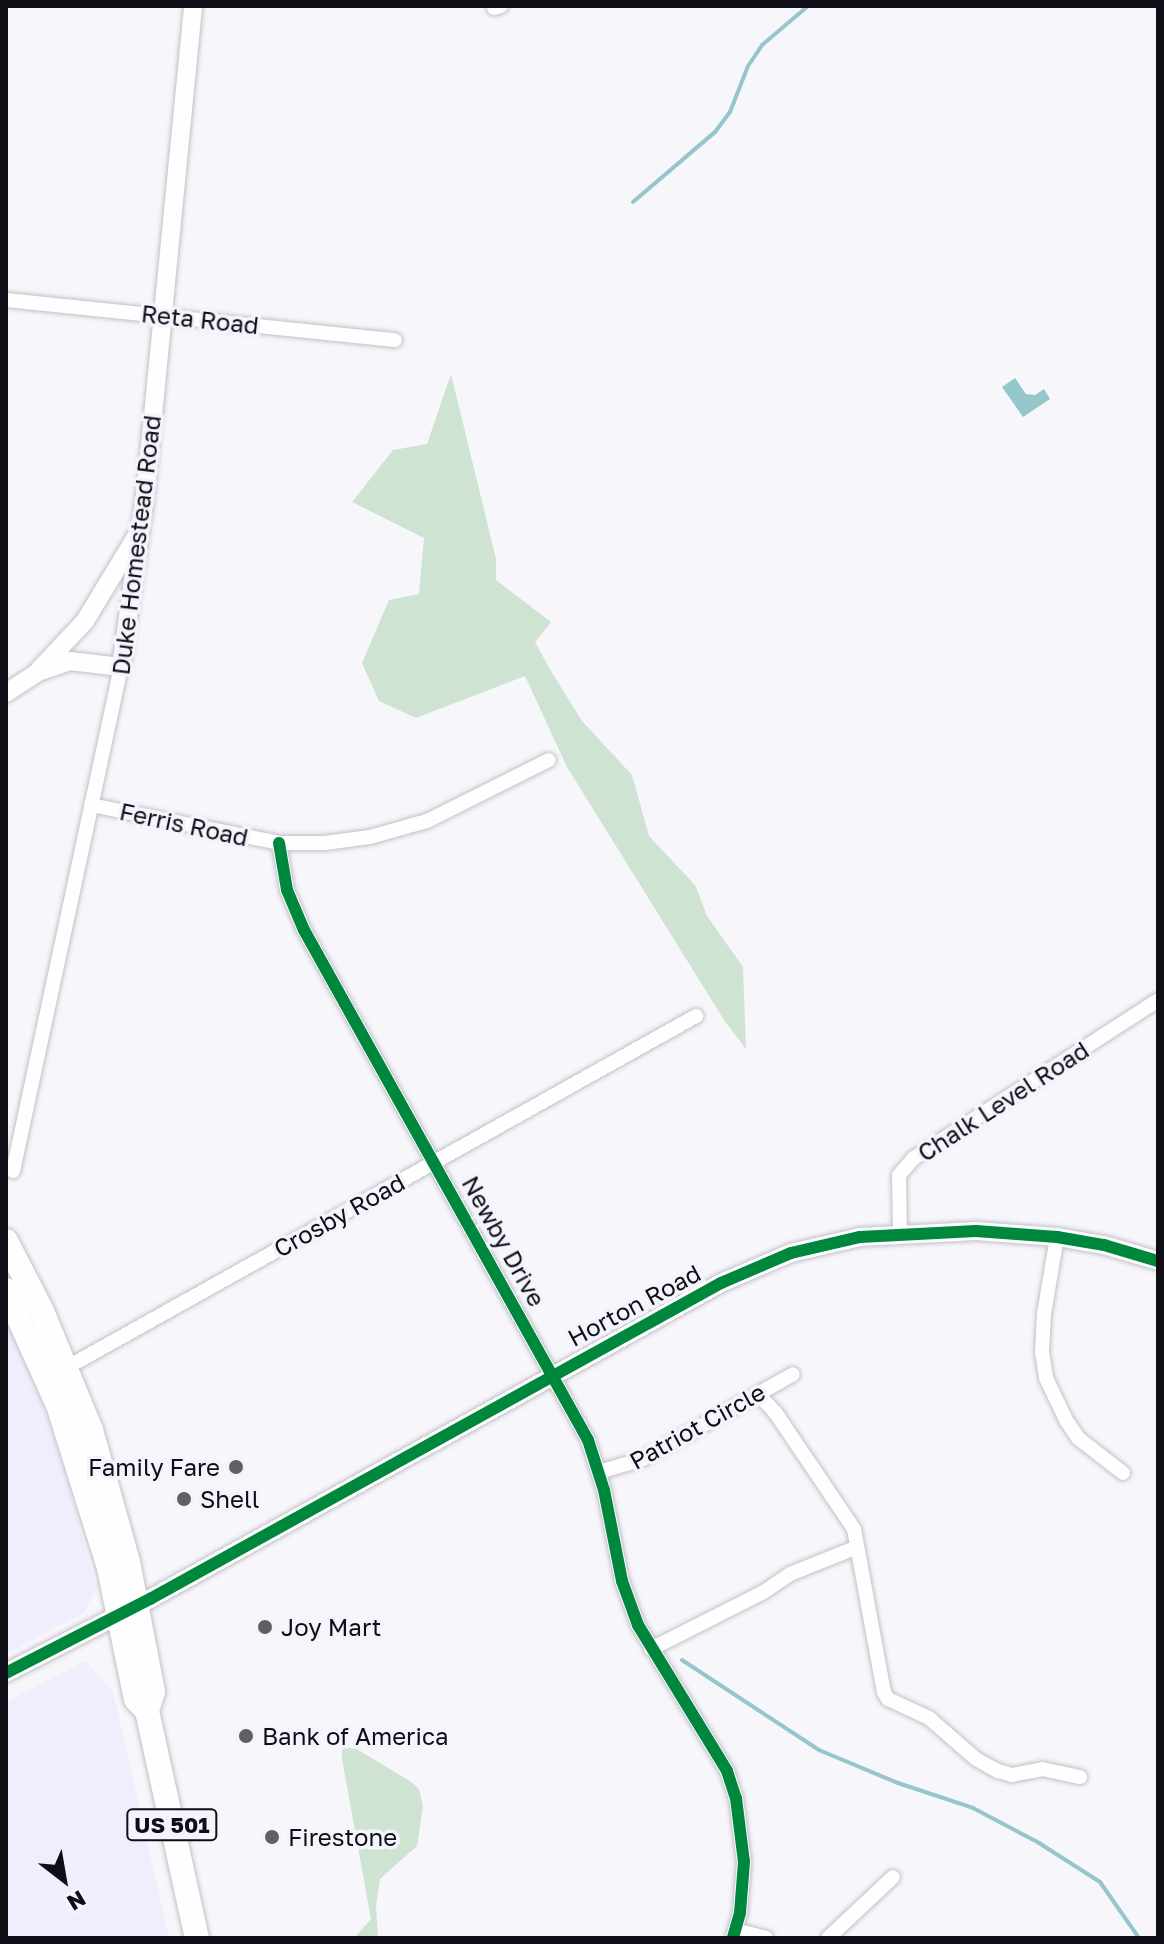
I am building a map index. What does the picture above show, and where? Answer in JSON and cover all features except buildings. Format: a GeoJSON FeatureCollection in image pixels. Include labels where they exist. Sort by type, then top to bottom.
{"type":"FeatureCollection","features":[{"type":"Feature","properties":{"kind":"highway","name":"US 501"},"geometry":{"type":"LineString","coordinates":[[6,1241],[66,1368],[91,1430],[128,1610]]}},
{"type":"Feature","properties":{"kind":"highway","name":"US 501"},"geometry":{"type":"LineString","coordinates":[[6,1290],[58,1405],[153,1692],[147,1711],[197,1938]]}},
{"type":"Feature","properties":{"kind":"street","name":"Duke Homestead Road"},"geometry":{"type":"LineString","coordinates":[[13,1171],[121,667],[142,526],[193,6]]}},
{"type":"Feature","properties":{"kind":"street","name":"Reta Road"},"geometry":{"type":"LineString","coordinates":[[6,300],[395,340]]}},
{"type":"Feature","properties":{"kind":"street"},"geometry":{"type":"LineString","coordinates":[[6,693],[38,672],[85,621],[142,526]]}},
{"type":"Feature","properties":{"kind":"street"},"geometry":{"type":"LineString","coordinates":[[38,672],[70,661],[121,667]]}},
{"type":"Feature","properties":{"kind":"street","name":"Ferris Road"},"geometry":{"type":"LineString","coordinates":[[91,805],[279,843],[370,837],[427,821],[549,760]]}},
{"type":"Feature","properties":{"kind":"street","name":"Newby Drive"},"geometry":{"type":"LineString","coordinates":[[279,843],[281,868],[295,913],[588,1440],[599,1472],[625,1594],[651,1649],[710,1738],[736,1798],[744,1862],[734,1934]]}},
{"type":"Feature","properties":{"kind":"street","name":"Chalk Level Road"},"geometry":{"type":"LineString","coordinates":[[900,1232],[899,1175],[914,1158],[1158,1000]]}},
{"type":"Feature","properties":{"kind":"street","name":"Crosby Road"},"geometry":{"type":"LineString","coordinates":[[66,1368],[696,1016]]}},
{"type":"Feature","properties":{"kind":"street","name":"Horton Road"},"geometry":{"type":"LineString","coordinates":[[6,1673],[128,1610],[553,1375],[758,1266],[827,1243],[900,1232],[976,1231],[1057,1237],[1104,1245],[1158,1261]]}},
{"type":"Feature","properties":{"kind":"street"},"geometry":{"type":"LineString","coordinates":[[1057,1237],[1044,1314],[1042,1352],[1046,1378],[1078,1438],[1123,1473]]}},
{"type":"Feature","properties":{"kind":"street","name":"Patriot Circle"},"geometry":{"type":"LineString","coordinates":[[599,1472],[643,1459],[793,1374]]}},
{"type":"Feature","properties":{"kind":"street"},"geometry":{"type":"LineString","coordinates":[[758,1394],[775,1412],[850,1521],[888,1699],[929,1718],[976,1759],[998,1771],[1012,1775],[1042,1769],[1080,1777]]}},
{"type":"Feature","properties":{"kind":"street"},"geometry":{"type":"LineString","coordinates":[[651,1649],[762,1593],[790,1574],[857,1547]]}},
{"type":"Feature","properties":{"kind":"street"},"geometry":{"type":"LineString","coordinates":[[828,1938],[893,1877]]}},
{"type":"Feature","properties":{"kind":"street"},"geometry":{"type":"LineString","coordinates":[[734,1934],[766,1938]]}},
{"type":"Feature","properties":{"kind":"shaded area"},"geometry":{"type":"Polygon","coordinates":[[[6,1320],[41,1401],[66,1475],[96,1589],[84,1613],[6,1654],[6,1320]]]}},
{"type":"Feature","properties":{"kind":"shaded area"},"geometry":{"type":"Polygon","coordinates":[[[85,1661],[113,1691],[169,1938],[6,1938],[6,1702],[85,1661]]]}},
{"type":"Feature","properties":{"kind":"green space"},"geometry":{"type":"Polygon","coordinates":[[[451,374],[496,559],[496,580],[551,622],[535,642],[551,671],[582,721],[632,775],[649,836],[695,885],[707,916],[743,967],[746,1049],[724,1020],[567,767],[525,676],[416,718],[379,701],[362,663],[389,600],[419,594],[424,538],[352,502],[393,450],[427,444],[451,374]]]}},
{"type":"Feature","properties":{"kind":"green space"},"geometry":{"type":"Polygon","coordinates":[[[353,1747],[410,1781],[419,1789],[423,1806],[417,1846],[380,1879],[376,1906],[378,1938],[354,1938],[371,1919],[342,1759],[342,1749],[353,1747]]]}},
{"type":"Feature","properties":{"kind":"water"},"geometry":{"type":"Polygon","coordinates":[[[1015,378],[1026,394],[1035,395],[1044,389],[1050,399],[1023,417],[1002,387],[1015,378]]]}},
{"type":"Feature","properties":{"kind":"waterway"},"geometry":{"type":"LineString","coordinates":[[633,202],[715,132],[730,112],[748,66],[762,45],[808,6]]}},
{"type":"Feature","properties":{"kind":"waterway"},"geometry":{"type":"LineString","coordinates":[[682,1660],[819,1750],[898,1783],[973,1808],[1039,1843],[1100,1882],[1139,1938]]}},
{"type":"Feature","properties":{"kind":"cycle path"},"geometry":{"type":"LineString","coordinates":[[279,843],[287,890],[304,930],[588,1440],[604,1490],[622,1581],[638,1625],[727,1771],[736,1798],[744,1862],[740,1913],[733,1938]]}},
{"type":"Feature","properties":{"kind":"cycle path"},"geometry":{"type":"LineString","coordinates":[[6,1673],[150,1599],[721,1283],[791,1253],[860,1237],[976,1231],[1057,1237],[1104,1245],[1158,1261]]}},
{"type":"Feature","properties":{"kind":"place","name":"Family Fare"},"geometry":{"type":"Point","coordinates":[236,1467]}},
{"type":"Feature","properties":{"kind":"place","name":"Shell"},"geometry":{"type":"Point","coordinates":[184,1499]}},
{"type":"Feature","properties":{"kind":"place","name":"Joy Mart"},"geometry":{"type":"Point","coordinates":[265,1627]}},
{"type":"Feature","properties":{"kind":"place","name":"Bank of America"},"geometry":{"type":"Point","coordinates":[246,1736]}},
{"type":"Feature","properties":{"kind":"place","name":"Firestone"},"geometry":{"type":"Point","coordinates":[272,1837]}}]}
